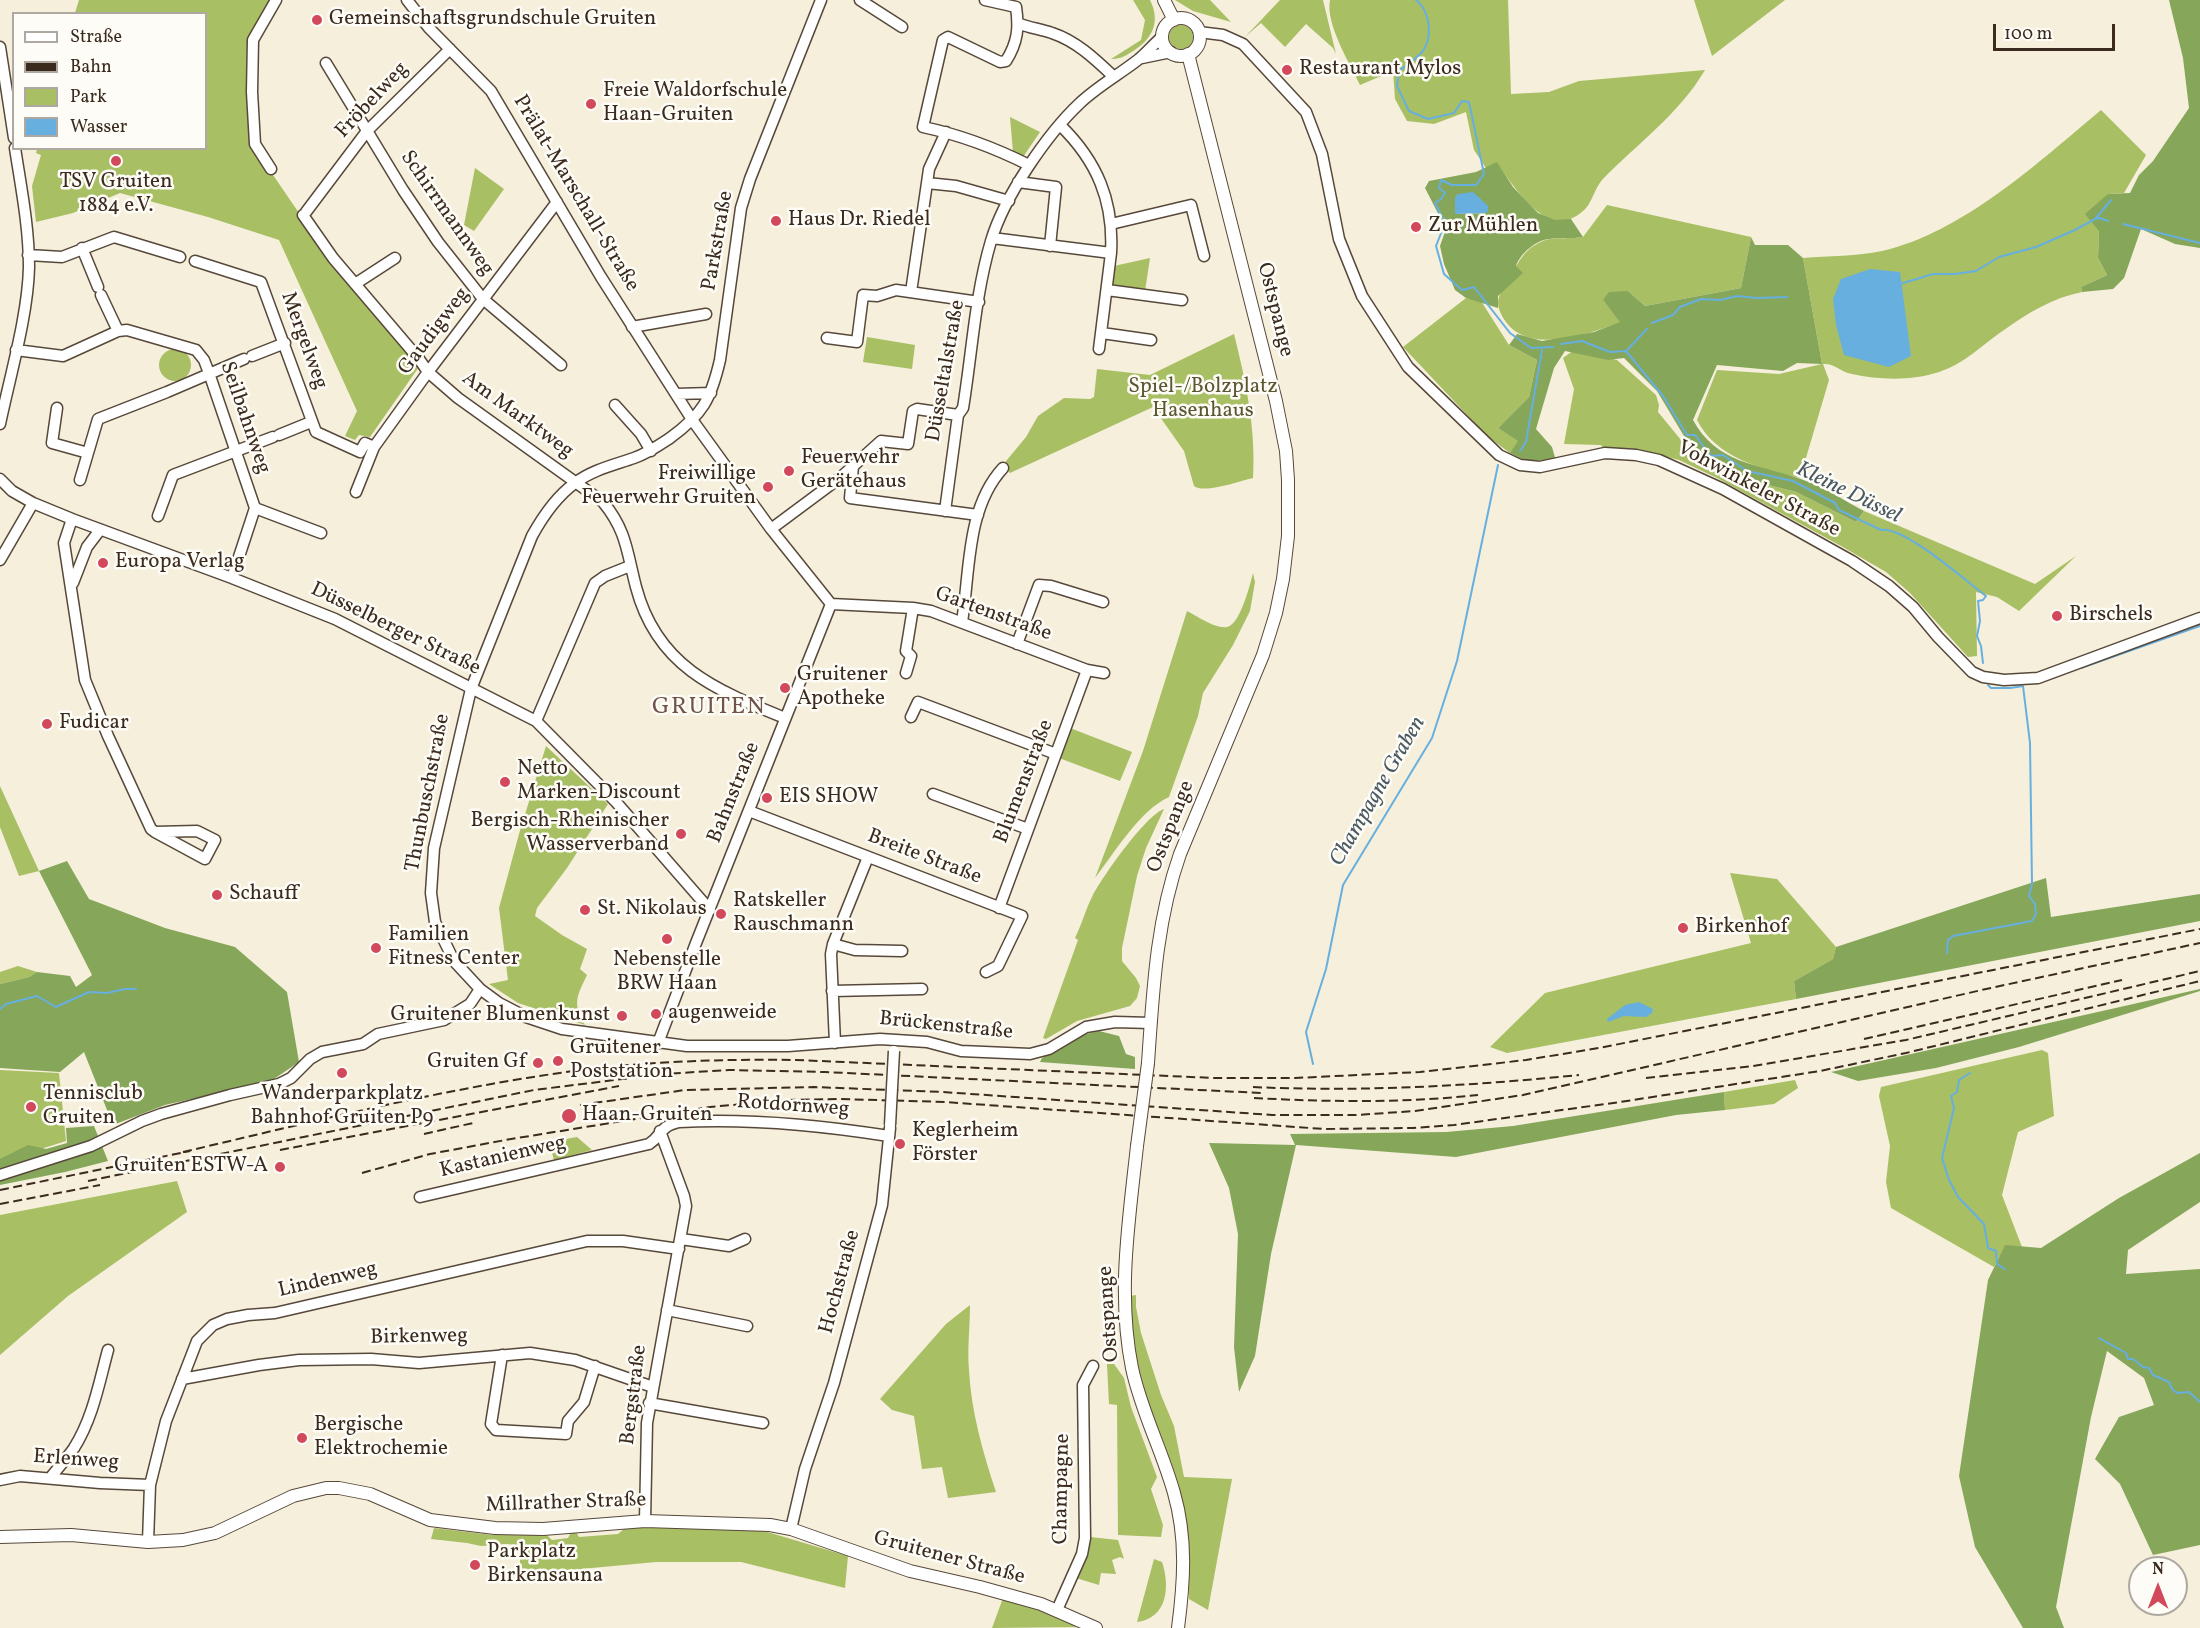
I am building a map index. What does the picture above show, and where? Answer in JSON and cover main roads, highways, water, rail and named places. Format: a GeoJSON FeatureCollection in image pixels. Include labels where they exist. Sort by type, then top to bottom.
{"type":"FeatureCollection","features":[{"type":"Feature","properties":{"kind":"main road"},"geometry":{"type":"LineString","coordinates":[[1164,0],[1174,20]]}},
{"type":"Feature","properties":{"kind":"main road"},"geometry":{"type":"LineString","coordinates":[[1174,20],[1189,20],[1197,28],[1199,33],[1197,46],[1188,54],[1178,55],[1164,45],[1162,37],[1165,27],[1174,20]]}},
{"type":"Feature","properties":{"kind":"main road","name":"Ostspange"},"geometry":{"type":"LineString","coordinates":[[1178,1628],[1184,1566],[1178,1510],[1138,1389],[1126,1324],[1124,1273],[1148,1063],[1160,927],[1168,890],[1180,854],[1268,639],[1283,579],[1289,519],[1286,451],[1276,400],[1188,54]]}},
{"type":"Feature","properties":{"kind":"main road","name":"Millrather Straße"},"geometry":{"type":"LineString","coordinates":[[0,1537],[71,1535],[148,1542],[183,1540],[215,1533],[293,1496],[326,1488],[370,1494],[430,1520],[468,1526],[534,1529],[645,1521],[755,1524],[790,1529]]}},
{"type":"Feature","properties":{"kind":"main road","name":"Gruitener Straße"},"geometry":{"type":"LineString","coordinates":[[790,1529],[901,1569],[980,1587],[1057,1610],[1096,1628]]}},
{"type":"Feature","properties":{"kind":"water"},"geometry":{"type":"Polygon","coordinates":[[[1473,192],[1488,206],[1488,211],[1486,213],[1455,214],[1455,198],[1458,194],[1473,192]]]}},
{"type":"Feature","properties":{"kind":"water"},"geometry":{"type":"Polygon","coordinates":[[[1870,269],[1900,272],[1911,356],[1889,367],[1844,355],[1836,325],[1833,299],[1841,279],[1870,269]]]}},
{"type":"Feature","properties":{"kind":"water"},"geometry":{"type":"Polygon","coordinates":[[[1639,1002],[1653,1009],[1652,1013],[1646,1017],[1624,1016],[1608,1022],[1607,1019],[1625,1005],[1639,1002]]]}},
{"type":"Feature","properties":{"kind":"waterway","name":"Kleine Düssel"},"geometry":{"type":"LineString","coordinates":[[1416,0],[1427,16],[1429,30],[1427,43],[1422,52],[1399,71],[1397,86],[1409,111],[1428,119],[1454,113],[1462,101],[1469,102],[1484,174],[1476,185],[1452,185],[1441,180],[1439,188],[1445,193],[1435,203],[1445,223],[1436,246],[1444,274],[1462,290],[1474,287],[1510,333],[1531,348],[1553,347]]}},
{"type":"Feature","properties":{"kind":"waterway"},"geometry":{"type":"LineString","coordinates":[[2096,218],[2111,200]]}},
{"type":"Feature","properties":{"kind":"waterway"},"geometry":{"type":"LineString","coordinates":[[1900,284],[1933,274],[1976,271],[1999,257],[2036,247],[2095,219],[2108,221]]}},
{"type":"Feature","properties":{"kind":"waterway"},"geometry":{"type":"LineString","coordinates":[[2123,224],[2200,243]]}},
{"type":"Feature","properties":{"kind":"waterway"},"geometry":{"type":"LineString","coordinates":[[1652,323],[1673,315],[1680,307],[1701,299],[1720,300],[1737,296],[1787,297]]}},
{"type":"Feature","properties":{"kind":"waterway"},"geometry":{"type":"LineString","coordinates":[[1626,351],[1647,329]]}},
{"type":"Feature","properties":{"kind":"waterway","name":"Kleine Düssel"},"geometry":{"type":"LineString","coordinates":[[1561,344],[1582,341],[1610,352],[1626,351],[1663,396],[1687,435],[1695,435],[1711,456],[1723,455],[1747,471],[1793,481],[1835,503],[1839,510],[1919,545],[1950,567],[1986,596],[1983,600],[1978,601],[1980,621],[1977,636],[1983,663]]}},
{"type":"Feature","properties":{"kind":"waterway","name":"Champagne Graben"},"geometry":{"type":"LineString","coordinates":[[1520,451],[1526,442],[1542,350]]}},
{"type":"Feature","properties":{"kind":"waterway","name":"Champagne Graben"},"geometry":{"type":"LineString","coordinates":[[1313,1064],[1306,1032],[1326,969],[1343,885],[1432,738],[1457,661],[1498,465]]}},
{"type":"Feature","properties":{"kind":"waterway"},"geometry":{"type":"LineString","coordinates":[[2081,668],[2200,626]]}},
{"type":"Feature","properties":{"kind":"waterway","name":"Kleine Düssel"},"geometry":{"type":"LineString","coordinates":[[1947,953],[1948,940],[1953,936],[2032,921],[2036,914],[2035,904],[2029,896],[2032,884],[2030,743],[2023,686],[1991,688],[1988,685]]}},
{"type":"Feature","properties":{"kind":"waterway"},"geometry":{"type":"LineString","coordinates":[[0,1009],[6,1004],[37,996],[56,1007],[89,992],[107,993],[136,989]]}},
{"type":"Feature","properties":{"kind":"waterway","name":"Kleine Düssel"},"geometry":{"type":"LineString","coordinates":[[1970,1073],[1959,1080],[1957,1092],[1951,1096],[1954,1108],[1942,1158],[1949,1180],[1958,1197],[1984,1224],[1988,1248],[1996,1251],[1997,1264],[2005,1269]]}},
{"type":"Feature","properties":{"kind":"waterway","name":"Kleine Düssel"},"geometry":{"type":"LineString","coordinates":[[2099,1338],[2126,1353],[2128,1359],[2133,1359],[2143,1367],[2149,1368],[2153,1375],[2169,1382],[2177,1393],[2189,1392],[2200,1402]]}},
{"type":"Feature","properties":{"kind":"railway"},"geometry":{"type":"LineString","coordinates":[[183,1152],[337,1116],[493,1084],[597,1068],[647,1064],[721,1060],[796,1060],[1215,1078],[1295,1078],[1420,1072],[1526,1060],[1599,1048],[2200,929]]}},
{"type":"Feature","properties":{"kind":"railway"},"geometry":{"type":"LineString","coordinates":[[580,1105],[685,1090],[814,1087],[943,1092],[1272,1115],[1357,1115],[1415,1111],[1523,1095],[1986,989],[2200,943]]}},
{"type":"Feature","properties":{"kind":"railway"},"geometry":{"type":"LineString","coordinates":[[1646,1078],[1753,1066],[1906,1040],[2200,971]]}},
{"type":"Feature","properties":{"kind":"railway"},"geometry":{"type":"LineString","coordinates":[[1864,1039],[2122,980]]}},
{"type":"Feature","properties":{"kind":"railway"},"geometry":{"type":"LineString","coordinates":[[362,1173],[430,1154],[511,1139],[710,1107],[788,1100],[945,1102],[1324,1129],[1454,1125],[1820,1071],[1906,1053],[2200,981]]}},
{"type":"Feature","properties":{"kind":"railway"},"geometry":{"type":"LineString","coordinates":[[88,1181],[534,1090],[663,1074],[729,1070],[825,1072],[1262,1093]]}},
{"type":"Feature","properties":{"kind":"railway"},"geometry":{"type":"LineString","coordinates":[[1253,1087],[1335,1089],[1416,1087],[1579,1075]]}},
{"type":"Feature","properties":{"kind":"railway"},"geometry":{"type":"LineString","coordinates":[[280,1150],[619,1086]]}},
{"type":"Feature","properties":{"kind":"railway"},"geometry":{"type":"LineString","coordinates":[[1254,1098],[1366,1101],[1478,1095]]}},
{"type":"Feature","properties":{"kind":"railway"},"geometry":{"type":"LineString","coordinates":[[424,1134],[473,1123]]}},
{"type":"Feature","properties":{"kind":"railway"},"geometry":{"type":"LineString","coordinates":[[0,1190],[190,1151]]}},
{"type":"Feature","properties":{"kind":"railway"},"geometry":{"type":"LineString","coordinates":[[0,1204],[100,1185]]}},
{"type":"Feature","properties":{"kind":"place","name":"Gemeinschaftsgrundschule Gruiten"},"geometry":{"type":"Point","coordinates":[317,20]}},
{"type":"Feature","properties":{"kind":"place","name":"Restaurant Mylos"},"geometry":{"type":"Point","coordinates":[1287,70]}},
{"type":"Feature","properties":{"kind":"place","name":"Freie Waldorfschule Haan-Gruiten"},"geometry":{"type":"Point","coordinates":[591,104]}},
{"type":"Feature","properties":{"kind":"place","name":"TSV Gruiten 1884 e.V."},"geometry":{"type":"Point","coordinates":[116,161]}},
{"type":"Feature","properties":{"kind":"place","name":"Haus Dr. Riedel"},"geometry":{"type":"Point","coordinates":[776,221]}},
{"type":"Feature","properties":{"kind":"place","name":"Zur Mühlen"},"geometry":{"type":"Point","coordinates":[1416,227]}},
{"type":"Feature","properties":{"kind":"place","name":"Feuerwehr Gerätehaus"},"geometry":{"type":"Point","coordinates":[789,471]}},
{"type":"Feature","properties":{"kind":"place","name":"Freiwillige Feuerwehr Gruiten"},"geometry":{"type":"Point","coordinates":[768,487]}},
{"type":"Feature","properties":{"kind":"place","name":"Europa Verlag"},"geometry":{"type":"Point","coordinates":[103,563]}},
{"type":"Feature","properties":{"kind":"place","name":"Birschels"},"geometry":{"type":"Point","coordinates":[2057,616]}},
{"type":"Feature","properties":{"kind":"place","name":"Gruitener Apotheke"},"geometry":{"type":"Point","coordinates":[785,688]}},
{"type":"Feature","properties":{"kind":"place","name":"Fudicar"},"geometry":{"type":"Point","coordinates":[47,724]}},
{"type":"Feature","properties":{"kind":"place","name":"Netto Marken-Discount"},"geometry":{"type":"Point","coordinates":[505,782]}},
{"type":"Feature","properties":{"kind":"place","name":"EIS SHOW"},"geometry":{"type":"Point","coordinates":[767,798]}},
{"type":"Feature","properties":{"kind":"place","name":"Bergisch-Rheinischer Wasserverband"},"geometry":{"type":"Point","coordinates":[681,834]}},
{"type":"Feature","properties":{"kind":"place","name":"Schauff"},"geometry":{"type":"Point","coordinates":[217,895]}},
{"type":"Feature","properties":{"kind":"place","name":"St. Nikolaus"},"geometry":{"type":"Point","coordinates":[585,910]}},
{"type":"Feature","properties":{"kind":"place","name":"Ratskeller Rauschmann"},"geometry":{"type":"Point","coordinates":[721,914]}},
{"type":"Feature","properties":{"kind":"place","name":"Birkenhof"},"geometry":{"type":"Point","coordinates":[1683,928]}},
{"type":"Feature","properties":{"kind":"place","name":"Nebenstelle BRW Haan"},"geometry":{"type":"Point","coordinates":[667,939]}},
{"type":"Feature","properties":{"kind":"place","name":"Familien Fitness Center"},"geometry":{"type":"Point","coordinates":[376,948]}},
{"type":"Feature","properties":{"kind":"place","name":"augenweide"},"geometry":{"type":"Point","coordinates":[656,1014]}},
{"type":"Feature","properties":{"kind":"place","name":"Gruitener Blumenkunst"},"geometry":{"type":"Point","coordinates":[622,1016]}},
{"type":"Feature","properties":{"kind":"place","name":"Gruitener Poststation"},"geometry":{"type":"Point","coordinates":[558,1061]}},
{"type":"Feature","properties":{"kind":"place","name":"Gruiten Gf"},"geometry":{"type":"Point","coordinates":[538,1063]}},
{"type":"Feature","properties":{"kind":"place","name":"Wanderparkplatz Bahnhof Gruiten P9"},"geometry":{"type":"Point","coordinates":[342,1073]}},
{"type":"Feature","properties":{"kind":"place","name":"Tennisclub Gruiten"},"geometry":{"type":"Point","coordinates":[31,1107]}},
{"type":"Feature","properties":{"kind":"place","name":"Haan-Gruiten"},"geometry":{"type":"Point","coordinates":[569,1116]}},
{"type":"Feature","properties":{"kind":"place","name":"Keglerheim Förster"},"geometry":{"type":"Point","coordinates":[900,1144]}},
{"type":"Feature","properties":{"kind":"place","name":"Gruiten ESTW-A"},"geometry":{"type":"Point","coordinates":[280,1167]}},
{"type":"Feature","properties":{"kind":"place","name":"Bergische Elektrochemie"},"geometry":{"type":"Point","coordinates":[302,1438]}},
{"type":"Feature","properties":{"kind":"place","name":"Parkplatz Birkensauna"},"geometry":{"type":"Point","coordinates":[475,1565]}},
{"type":"Feature","properties":{"kind":"district","name":"GRUITEN"},"geometry":{"type":"Point","coordinates":[709,709]}},
{"type":"Feature","properties":{"kind":"park label","name":"Spiel-/Bolzplatz Hasenhaus"},"geometry":{"type":"Point","coordinates":[1203,400]}}]}
